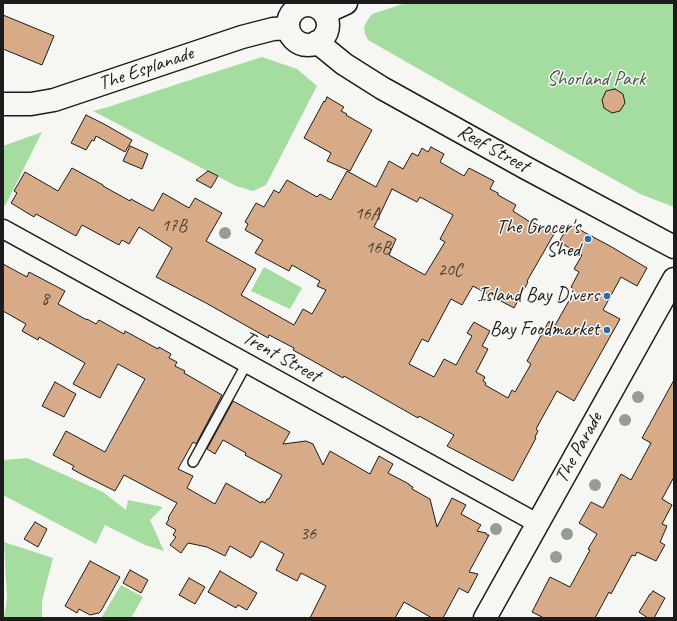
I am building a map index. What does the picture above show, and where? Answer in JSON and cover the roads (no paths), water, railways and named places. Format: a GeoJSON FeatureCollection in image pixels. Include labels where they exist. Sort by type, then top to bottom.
{"type":"FeatureCollection","features":[{"type":"Feature","properties":{"kind":"main road"},"geometry":{"type":"LineString","coordinates":[[324,13],[346,3]]}},
{"type":"Feature","properties":{"kind":"main road"},"geometry":{"type":"LineString","coordinates":[[300,6],[315,6],[324,13],[327,19],[328,28],[324,36],[318,42],[312,44],[298,42],[291,36],[288,28],[289,17],[300,6]]}},
{"type":"Feature","properties":{"kind":"main road","name":"The Esplanade"},"geometry":{"type":"LineString","coordinates":[[3,104],[50,102],[242,37],[288,28]]}},
{"type":"Feature","properties":{"kind":"main road","name":"Reef Street"},"geometry":{"type":"LineString","coordinates":[[318,42],[344,64],[382,88],[526,168],[674,247]]}},
{"type":"Feature","properties":{"kind":"main road","name":"The Parade"},"geometry":{"type":"LineString","coordinates":[[484,618],[674,279]]}},
{"type":"Feature","properties":{"kind":"street","name":"Trent Street"},"geometry":{"type":"LineString","coordinates":[[3,228],[537,523]]}},
{"type":"Feature","properties":{"kind":"lane"},"geometry":{"type":"LineString","coordinates":[[193,462],[247,363]]}},
{"type":"Feature","properties":{"kind":"place","name":"The Grocer's Shed"},"geometry":{"type":"Point","coordinates":[588,239]}},
{"type":"Feature","properties":{"kind":"place","name":"Island Bay Divers"},"geometry":{"type":"Point","coordinates":[607,296]}},
{"type":"Feature","properties":{"kind":"place","name":"Bay Foodmarket"},"geometry":{"type":"Point","coordinates":[607,330]}},
{"type":"Feature","properties":{"kind":"park label","name":"Shorland Park"},"geometry":{"type":"Point","coordinates":[596,80]}}]}
